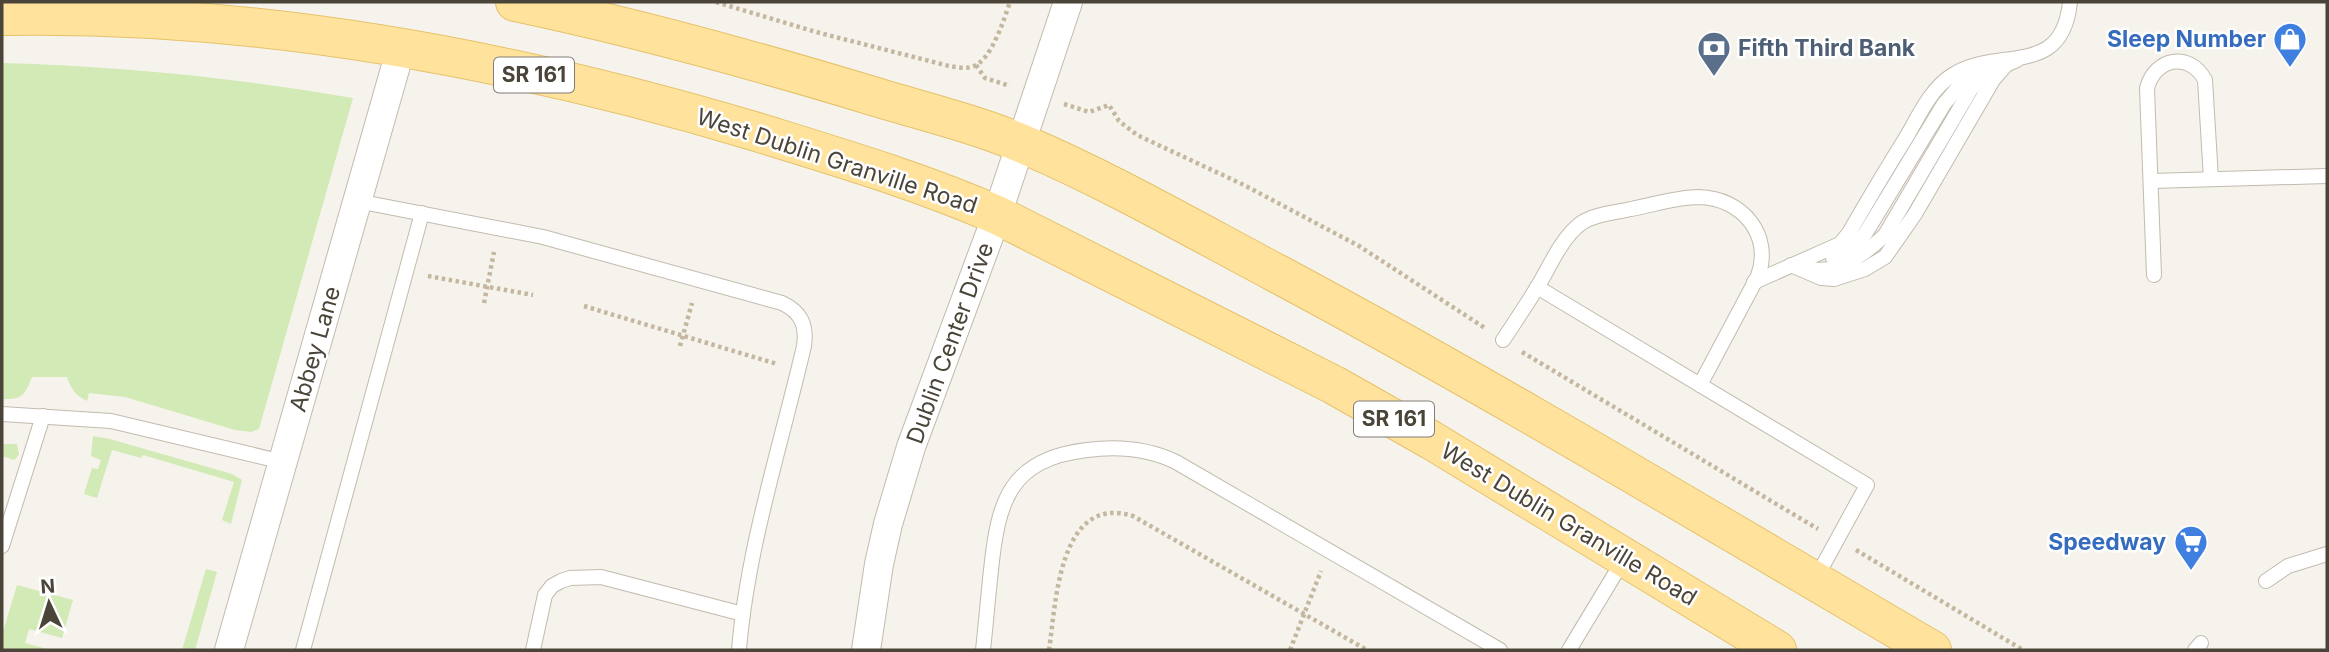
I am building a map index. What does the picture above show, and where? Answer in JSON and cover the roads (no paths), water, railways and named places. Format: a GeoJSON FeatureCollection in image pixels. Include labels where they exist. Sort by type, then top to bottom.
{"type":"FeatureCollection","features":[{"type":"Feature","properties":{"kind":"main road"},"geometry":{"type":"LineString","coordinates":[[515,2],[607,21],[717,51],[1021,143],[1082,171],[1369,323],[1932,650]]}},
{"type":"Feature","properties":{"kind":"main road","name":"West Dublin Granville Road"},"geometry":{"type":"LineString","coordinates":[[2,16],[126,16],[210,23],[401,48],[569,83],[729,124],[898,176],[997,215],[1334,385],[1431,440],[1777,650]]}},
{"type":"Feature","properties":{"kind":"street","name":"Dublin Center Drive"},"geometry":{"type":"LineString","coordinates":[[866,650],[880,564],[901,478],[929,394],[997,215],[1068,2]]}},
{"type":"Feature","properties":{"kind":"street","name":"Abbey Lane"},"geometry":{"type":"LineString","coordinates":[[229,650],[401,48]]}},
{"type":"Feature","properties":{"kind":"lane"},"geometry":{"type":"LineString","coordinates":[[1791,265],[1821,278],[1834,279],[1865,270],[1885,257],[1916,214],[1993,80],[2006,65],[2040,52],[2061,36],[2069,17],[2070,2]]}},
{"type":"Feature","properties":{"kind":"lane"},"geometry":{"type":"LineString","coordinates":[[1755,282],[1791,265],[1819,263],[1852,248],[1880,211],[1955,90],[1985,68],[2021,59]]}},
{"type":"Feature","properties":{"kind":"lane"},"geometry":{"type":"LineString","coordinates":[[2154,275],[2147,88],[2151,75],[2157,69],[2174,61],[2192,66],[2205,80],[2211,179]]}},
{"type":"Feature","properties":{"kind":"lane"},"geometry":{"type":"LineString","coordinates":[[2151,181],[2327,176]]}},
{"type":"Feature","properties":{"kind":"lane"},"geometry":{"type":"LineString","coordinates":[[1503,340],[1565,240],[1585,221],[1597,216],[1685,198],[1713,199],[1734,207],[1754,225],[1760,237],[1761,268],[1700,385]]}},
{"type":"Feature","properties":{"kind":"lane"},"geometry":{"type":"LineString","coordinates":[[357,201],[543,237],[782,303],[801,317],[806,330],[799,370],[762,519],[743,614],[739,650]]}},
{"type":"Feature","properties":{"kind":"lane"},"geometry":{"type":"LineString","coordinates":[[303,650],[422,213]]}},
{"type":"Feature","properties":{"kind":"lane"},"geometry":{"type":"LineString","coordinates":[[1537,287],[1867,485],[1815,581]]}},
{"type":"Feature","properties":{"kind":"lane"},"geometry":{"type":"LineString","coordinates":[[2,414],[111,421],[283,462]]}},
{"type":"Feature","properties":{"kind":"lane"},"geometry":{"type":"LineString","coordinates":[[2,546],[43,416]]}},
{"type":"Feature","properties":{"kind":"lane"},"geometry":{"type":"LineString","coordinates":[[983,650],[995,537],[1004,502],[1012,486],[1037,464],[1054,457],[1076,451],[1108,448],[1140,449],[1158,453],[1500,650]]}},
{"type":"Feature","properties":{"kind":"lane"},"geometry":{"type":"LineString","coordinates":[[2266,581],[2288,566],[2327,554]]}},
{"type":"Feature","properties":{"kind":"lane"},"geometry":{"type":"LineString","coordinates":[[1568,649],[1625,558]]}},
{"type":"Feature","properties":{"kind":"lane"},"geometry":{"type":"LineString","coordinates":[[533,650],[545,595],[552,586],[570,578],[601,577],[743,614]]}},
{"type":"Feature","properties":{"kind":"place","name":"Sleep Number"},"geometry":{"type":"Point","coordinates":[2290,69]}},
{"type":"Feature","properties":{"kind":"place","name":"Fifth Third Bank"},"geometry":{"type":"Point","coordinates":[1714,78]}},
{"type":"Feature","properties":{"kind":"place","name":"Speedway"},"geometry":{"type":"Point","coordinates":[2191,572]}}]}
